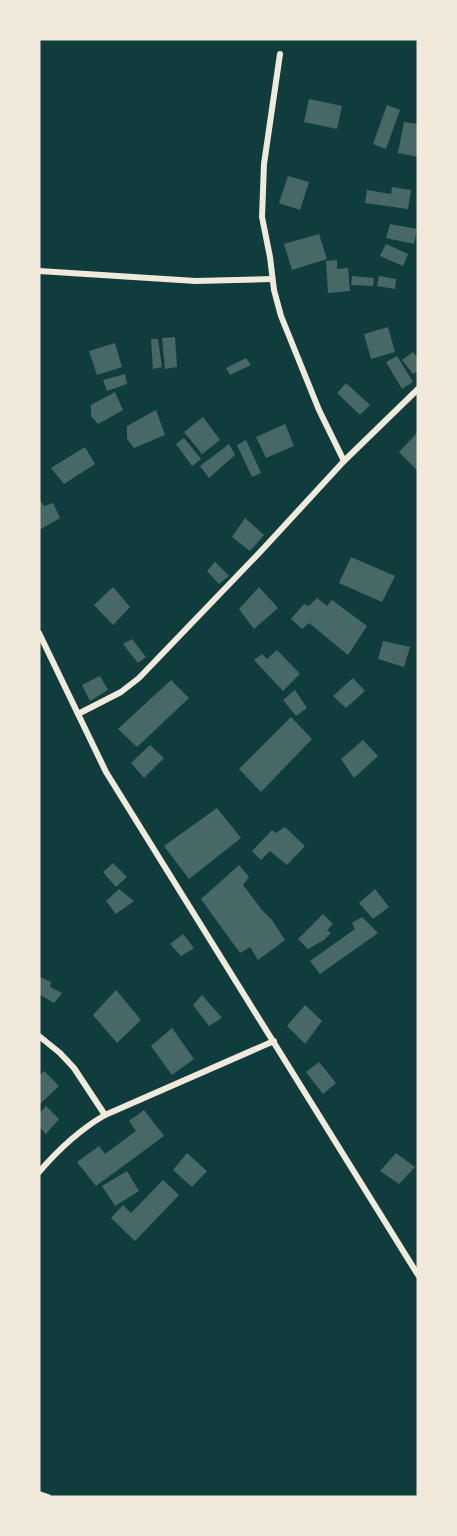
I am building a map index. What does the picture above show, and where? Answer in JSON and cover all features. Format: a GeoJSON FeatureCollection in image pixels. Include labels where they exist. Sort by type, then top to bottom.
{"type":"FeatureCollection","features":[{"type":"Feature","properties":{"kind":"street"},"geometry":{"type":"LineString","coordinates":[[280,54],[264,164],[261,206],[272,279],[281,316],[298,361],[344,461]]}},
{"type":"Feature","properties":{"kind":"street"},"geometry":{"type":"LineString","coordinates":[[39,271],[196,281],[272,279]]}},
{"type":"Feature","properties":{"kind":"street"},"geometry":{"type":"LineString","coordinates":[[78,714],[121,692],[139,678],[344,461],[418,389]]}},
{"type":"Feature","properties":{"kind":"street"},"geometry":{"type":"LineString","coordinates":[[39,633],[106,772],[418,1275]]}},
{"type":"Feature","properties":{"kind":"street"},"geometry":{"type":"LineString","coordinates":[[39,1036],[74,1068],[105,1115]]}},
{"type":"Feature","properties":{"kind":"street"},"geometry":{"type":"LineString","coordinates":[[39,1172],[74,1136],[105,1115],[274,1041]]}},
{"type":"Feature","properties":{"kind":"street"},"geometry":{"type":"LineString","coordinates":[[39,1494],[48,1497]]}},
{"type":"Feature","properties":{"kind":"building"},"geometry":{"type":"Polygon","coordinates":[[[309,99],[342,106],[337,129],[304,122],[309,99]]]}},
{"type":"Feature","properties":{"kind":"building"},"geometry":{"type":"Polygon","coordinates":[[[387,105],[400,110],[386,149],[373,144],[387,105]]]}},
{"type":"Feature","properties":{"kind":"building"},"geometry":{"type":"Polygon","coordinates":[[[404,122],[418,124],[418,157],[398,153],[404,122]]]}},
{"type":"Feature","properties":{"kind":"building"},"geometry":{"type":"Polygon","coordinates":[[[288,176],[309,182],[300,210],[279,203],[288,176]]]}},
{"type":"Feature","properties":{"kind":"building"},"geometry":{"type":"Polygon","coordinates":[[[392,187],[411,190],[408,209],[365,203],[367,190],[391,194],[392,187]]]}},
{"type":"Feature","properties":{"kind":"building"},"geometry":{"type":"Polygon","coordinates":[[[390,224],[417,229],[414,244],[386,238],[390,224]]]}},
{"type":"Feature","properties":{"kind":"building"},"geometry":{"type":"Polygon","coordinates":[[[319,234],[327,259],[292,270],[284,244],[319,234]]]}},
{"type":"Feature","properties":{"kind":"building"},"geometry":{"type":"Polygon","coordinates":[[[386,244],[408,254],[403,266],[380,256],[386,244]]]}},
{"type":"Feature","properties":{"kind":"building"},"geometry":{"type":"Polygon","coordinates":[[[337,260],[337,269],[348,268],[350,291],[328,293],[326,261],[337,260]]]}},
{"type":"Feature","properties":{"kind":"building"},"geometry":{"type":"Polygon","coordinates":[[[352,276],[374,278],[373,286],[351,285],[352,276]]]}},
{"type":"Feature","properties":{"kind":"building"},"geometry":{"type":"Polygon","coordinates":[[[379,276],[396,279],[395,289],[377,286],[379,276]]]}},
{"type":"Feature","properties":{"kind":"building"},"geometry":{"type":"Polygon","coordinates":[[[388,327],[395,352],[371,359],[364,334],[388,327]]]}},
{"type":"Feature","properties":{"kind":"building"},"geometry":{"type":"Polygon","coordinates":[[[175,337],[177,367],[165,369],[162,338],[175,337]]]}},
{"type":"Feature","properties":{"kind":"building"},"geometry":{"type":"Polygon","coordinates":[[[151,339],[158,339],[162,367],[153,369],[151,339]]]}},
{"type":"Feature","properties":{"kind":"building"},"geometry":{"type":"Polygon","coordinates":[[[115,343],[122,367],[97,375],[89,351],[115,343]]]}},
{"type":"Feature","properties":{"kind":"building"},"geometry":{"type":"Polygon","coordinates":[[[413,352],[418,359],[418,371],[413,374],[402,360],[413,352]]]}},
{"type":"Feature","properties":{"kind":"building"},"geometry":{"type":"Polygon","coordinates":[[[397,356],[413,382],[402,389],[386,362],[397,356]]]}},
{"type":"Feature","properties":{"kind":"building"},"geometry":{"type":"Polygon","coordinates":[[[246,358],[251,365],[230,375],[226,368],[246,358]]]}},
{"type":"Feature","properties":{"kind":"building"},"geometry":{"type":"Polygon","coordinates":[[[125,374],[127,384],[107,391],[103,380],[125,374]]]}},
{"type":"Feature","properties":{"kind":"building"},"geometry":{"type":"Polygon","coordinates":[[[346,383],[370,405],[360,415],[337,393],[346,383]]]}},
{"type":"Feature","properties":{"kind":"building"},"geometry":{"type":"Polygon","coordinates":[[[115,392],[123,410],[98,424],[91,416],[91,405],[115,392]]]}},
{"type":"Feature","properties":{"kind":"building"},"geometry":{"type":"Polygon","coordinates":[[[156,410],[165,435],[134,448],[127,439],[127,426],[156,410]]]}},
{"type":"Feature","properties":{"kind":"building"},"geometry":{"type":"Polygon","coordinates":[[[203,417],[220,440],[202,454],[184,432],[203,417]]]}},
{"type":"Feature","properties":{"kind":"building"},"geometry":{"type":"Polygon","coordinates":[[[285,424],[294,446],[266,458],[256,437],[285,424]]]}},
{"type":"Feature","properties":{"kind":"building"},"geometry":{"type":"Polygon","coordinates":[[[418,432],[418,471],[399,452],[418,432]]]}},
{"type":"Feature","properties":{"kind":"building"},"geometry":{"type":"Polygon","coordinates":[[[184,438],[201,459],[192,466],[176,444],[184,438]]]}},
{"type":"Feature","properties":{"kind":"building"},"geometry":{"type":"Polygon","coordinates":[[[246,440],[261,473],[252,477],[237,445],[246,440]]]}},
{"type":"Feature","properties":{"kind":"building"},"geometry":{"type":"Polygon","coordinates":[[[229,444],[235,455],[209,478],[200,466],[229,444]]]}},
{"type":"Feature","properties":{"kind":"building"},"geometry":{"type":"Polygon","coordinates":[[[85,447],[95,464],[64,484],[51,468],[85,447]]]}},
{"type":"Feature","properties":{"kind":"building"},"geometry":{"type":"Polygon","coordinates":[[[39,499],[44,506],[53,503],[60,518],[39,530],[39,499]]]}},
{"type":"Feature","properties":{"kind":"building"},"geometry":{"type":"Polygon","coordinates":[[[245,518],[264,535],[250,551],[232,537],[245,518]]]}},
{"type":"Feature","properties":{"kind":"building"},"geometry":{"type":"Polygon","coordinates":[[[351,557],[395,576],[382,602],[339,583],[351,557]]]}},
{"type":"Feature","properties":{"kind":"building"},"geometry":{"type":"Polygon","coordinates":[[[215,562],[229,576],[219,584],[207,571],[215,562]]]}},
{"type":"Feature","properties":{"kind":"building"},"geometry":{"type":"Polygon","coordinates":[[[113,587],[130,607],[113,625],[94,605],[113,587]]]}},
{"type":"Feature","properties":{"kind":"building"},"geometry":{"type":"Polygon","coordinates":[[[259,587],[278,608],[254,629],[239,609],[259,587]]]}},
{"type":"Feature","properties":{"kind":"building"},"geometry":{"type":"Polygon","coordinates":[[[317,598],[327,606],[332,600],[367,626],[348,655],[309,623],[302,629],[291,619],[304,604],[309,606],[317,598]]]}},
{"type":"Feature","properties":{"kind":"building"},"geometry":{"type":"Polygon","coordinates":[[[132,639],[146,657],[138,663],[123,644],[132,639]]]}},
{"type":"Feature","properties":{"kind":"building"},"geometry":{"type":"Polygon","coordinates":[[[383,641],[410,647],[404,667],[378,659],[383,641]]]}},
{"type":"Feature","properties":{"kind":"building"},"geometry":{"type":"Polygon","coordinates":[[[277,650],[300,674],[283,691],[254,660],[262,654],[267,659],[277,650]]]}},
{"type":"Feature","properties":{"kind":"building"},"geometry":{"type":"Polygon","coordinates":[[[100,676],[108,690],[90,701],[82,685],[100,676]]]}},
{"type":"Feature","properties":{"kind":"building"},"geometry":{"type":"Polygon","coordinates":[[[353,678],[365,691],[346,708],[333,696],[353,678]]]}},
{"type":"Feature","properties":{"kind":"building"},"geometry":{"type":"Polygon","coordinates":[[[171,680],[189,698],[137,747],[118,729],[171,680]]]}},
{"type":"Feature","properties":{"kind":"building"},"geometry":{"type":"Polygon","coordinates":[[[295,690],[307,708],[296,716],[283,700],[295,690]]]}},
{"type":"Feature","properties":{"kind":"building"},"geometry":{"type":"Polygon","coordinates":[[[291,717],[312,739],[261,792],[239,769],[291,717]]]}},
{"type":"Feature","properties":{"kind":"building"},"geometry":{"type":"Polygon","coordinates":[[[363,740],[378,756],[354,778],[341,759],[363,740]]]}},
{"type":"Feature","properties":{"kind":"building"},"geometry":{"type":"Polygon","coordinates":[[[150,745],[164,758],[144,778],[131,763],[150,745]]]}},
{"type":"Feature","properties":{"kind":"building"},"geometry":{"type":"Polygon","coordinates":[[[217,808],[241,838],[189,879],[164,846],[217,808]]]}},
{"type":"Feature","properties":{"kind":"building"},"geometry":{"type":"Polygon","coordinates":[[[285,827],[305,846],[287,865],[270,851],[261,860],[252,851],[272,830],[276,833],[285,827]]]}},
{"type":"Feature","properties":{"kind":"building"},"geometry":{"type":"Polygon","coordinates":[[[113,863],[127,877],[116,887],[103,872],[113,863]]]}},
{"type":"Feature","properties":{"kind":"building"},"geometry":{"type":"Polygon","coordinates":[[[239,865],[249,877],[243,885],[272,920],[285,940],[258,960],[250,947],[240,953],[201,899],[239,865]]]}},
{"type":"Feature","properties":{"kind":"building"},"geometry":{"type":"Polygon","coordinates":[[[119,889],[134,901],[116,914],[106,901],[119,889]]]}},
{"type":"Feature","properties":{"kind":"building"},"geometry":{"type":"Polygon","coordinates":[[[375,889],[389,907],[373,919],[359,903],[375,889]]]}},
{"type":"Feature","properties":{"kind":"building"},"geometry":{"type":"Polygon","coordinates":[[[323,914],[333,924],[327,930],[331,933],[308,949],[298,939],[323,914]]]}},
{"type":"Feature","properties":{"kind":"building"},"geometry":{"type":"Polygon","coordinates":[[[362,917],[378,933],[320,974],[310,961],[355,929],[352,923],[362,917]]]}},
{"type":"Feature","properties":{"kind":"building"},"geometry":{"type":"Polygon","coordinates":[[[183,934],[194,948],[181,956],[170,944],[183,934]]]}},
{"type":"Feature","properties":{"kind":"building"},"geometry":{"type":"Polygon","coordinates":[[[40,977],[51,982],[50,987],[62,993],[54,1003],[39,994],[40,977]]]}},
{"type":"Feature","properties":{"kind":"building"},"geometry":{"type":"Polygon","coordinates":[[[116,990],[141,1020],[117,1043],[93,1015],[116,990]]]}},
{"type":"Feature","properties":{"kind":"building"},"geometry":{"type":"Polygon","coordinates":[[[202,995],[222,1018],[209,1026],[193,1005],[202,995]]]}},
{"type":"Feature","properties":{"kind":"building"},"geometry":{"type":"Polygon","coordinates":[[[305,1005],[322,1021],[305,1044],[287,1026],[305,1005]]]}},
{"type":"Feature","properties":{"kind":"building"},"geometry":{"type":"Polygon","coordinates":[[[172,1028],[194,1059],[172,1075],[151,1046],[172,1028]]]}},
{"type":"Feature","properties":{"kind":"building"},"geometry":{"type":"Polygon","coordinates":[[[319,1062],[336,1083],[323,1094],[306,1072],[319,1062]]]}},
{"type":"Feature","properties":{"kind":"building"},"geometry":{"type":"Polygon","coordinates":[[[44,1071],[59,1086],[39,1105],[39,1076],[44,1071]]]}},
{"type":"Feature","properties":{"kind":"building"},"geometry":{"type":"Polygon","coordinates":[[[46,1106],[59,1119],[46,1134],[39,1127],[39,1114],[46,1106]]]}},
{"type":"Feature","properties":{"kind":"building"},"geometry":{"type":"Polygon","coordinates":[[[144,1110],[164,1136],[96,1186],[77,1162],[99,1146],[105,1154],[136,1131],[129,1121],[144,1110]]]}},
{"type":"Feature","properties":{"kind":"building"},"geometry":{"type":"Polygon","coordinates":[[[187,1153],[207,1171],[192,1187],[173,1170],[187,1153]]]}},
{"type":"Feature","properties":{"kind":"building"},"geometry":{"type":"Polygon","coordinates":[[[396,1153],[415,1167],[399,1184],[380,1171],[396,1153]]]}},
{"type":"Feature","properties":{"kind":"building"},"geometry":{"type":"Polygon","coordinates":[[[127,1171],[139,1191],[115,1206],[102,1186],[127,1171]]]}},
{"type":"Feature","properties":{"kind":"building"},"geometry":{"type":"Polygon","coordinates":[[[163,1180],[179,1195],[135,1241],[111,1218],[123,1205],[131,1213],[163,1180]]]}}]}
